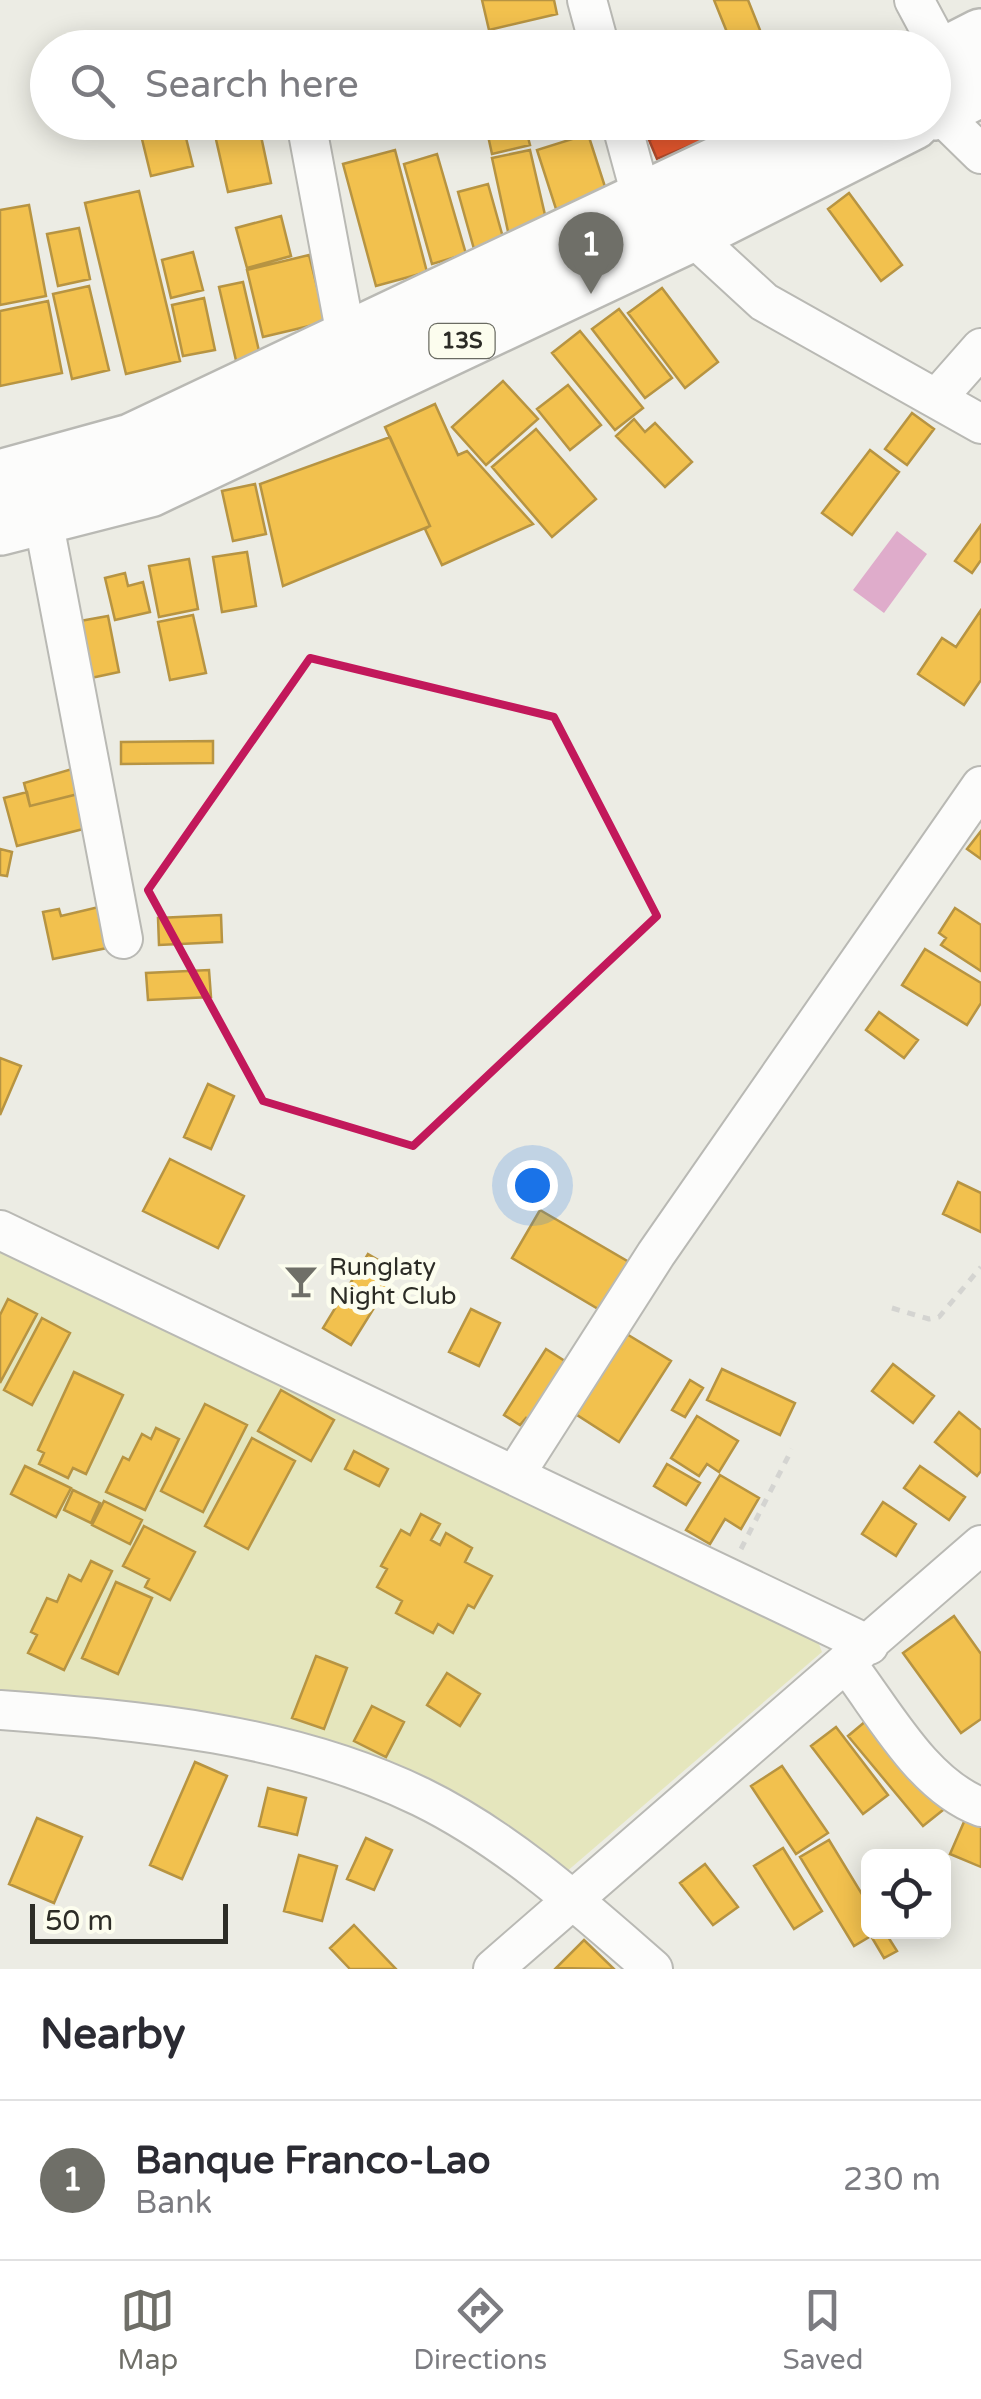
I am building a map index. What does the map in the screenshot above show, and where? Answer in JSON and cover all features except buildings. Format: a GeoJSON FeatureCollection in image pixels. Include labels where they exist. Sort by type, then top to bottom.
{"type":"FeatureCollection","features":[{"type":"Feature","properties":{"kind":"highway","name":"13S"},"geometry":{"type":"LineString","coordinates":[[0,478],[131,442],[771,140]]}},
{"type":"Feature","properties":{"kind":"highway","name":"13S"},"geometry":{"type":"LineString","coordinates":[[21,523],[149,489],[690,234],[850,140]]}},
{"type":"Feature","properties":{"kind":"street"},"geometry":{"type":"LineString","coordinates":[[588,0],[596,30]]}},
{"type":"Feature","properties":{"kind":"street"},"geometry":{"type":"LineString","coordinates":[[914,0],[925,30]]}},
{"type":"Feature","properties":{"kind":"street"},"geometry":{"type":"LineString","coordinates":[[951,94],[981,154]]}},
{"type":"Feature","properties":{"kind":"street"},"geometry":{"type":"LineString","coordinates":[[309,140],[347,341]]}},
{"type":"Feature","properties":{"kind":"street"},"geometry":{"type":"LineString","coordinates":[[626,140],[643,203],[690,234],[764,302],[981,424]]}},
{"type":"Feature","properties":{"kind":"street"},"geometry":{"type":"LineString","coordinates":[[937,398],[981,348]]}},
{"type":"Feature","properties":{"kind":"street"},"geometry":{"type":"LineString","coordinates":[[21,523],[123,938]]}},
{"type":"Feature","properties":{"kind":"street"},"geometry":{"type":"LineString","coordinates":[[516,1473],[656,1254],[981,786]]}},
{"type":"Feature","properties":{"kind":"street"},"geometry":{"type":"LineString","coordinates":[[0,1230],[727,1576],[858,1654],[932,1773],[950,1792],[981,1807]]}},
{"type":"Feature","properties":{"kind":"street"},"geometry":{"type":"LineString","coordinates":[[493,1969],[981,1545]]}},
{"type":"Feature","properties":{"kind":"street"},"geometry":{"type":"LineString","coordinates":[[0,1710],[211,1731],[315,1757],[435,1805],[574,1900],[653,1969]]}},
{"type":"Feature","properties":{"kind":"path"},"geometry":{"type":"LineString","coordinates":[[892,1308],[929,1319],[939,1317],[981,1267]]}},
{"type":"Feature","properties":{"kind":"path"},"geometry":{"type":"LineString","coordinates":[[727,1576],[792,1449]]}},
{"type":"Feature","properties":{"kind":"highlighted area"},"geometry":{"type":"Polygon","coordinates":[[[310,658],[554,717],[657,916],[413,1146],[263,1101],[148,890],[310,658]]]}},
{"type":"Feature","properties":{"kind":"green space"},"geometry":{"type":"Polygon","coordinates":[[[0,1245],[817,1639],[822,1652],[565,1873],[395,1772],[0,1697],[0,1245]]]}},
{"type":"Feature","properties":{"kind":"shaded area"},"geometry":{"type":"Polygon","coordinates":[[[897,531],[927,554],[884,613],[853,590],[897,531]]]}},
{"type":"Feature","properties":{"kind":"place","name":"Banque Franco-Lao"},"geometry":{"type":"Point","coordinates":[591,294]}},
{"type":"Feature","properties":{"kind":"place","name":"Runglaty Night Club"},"geometry":{"type":"Point","coordinates":[301,1281]}}]}
